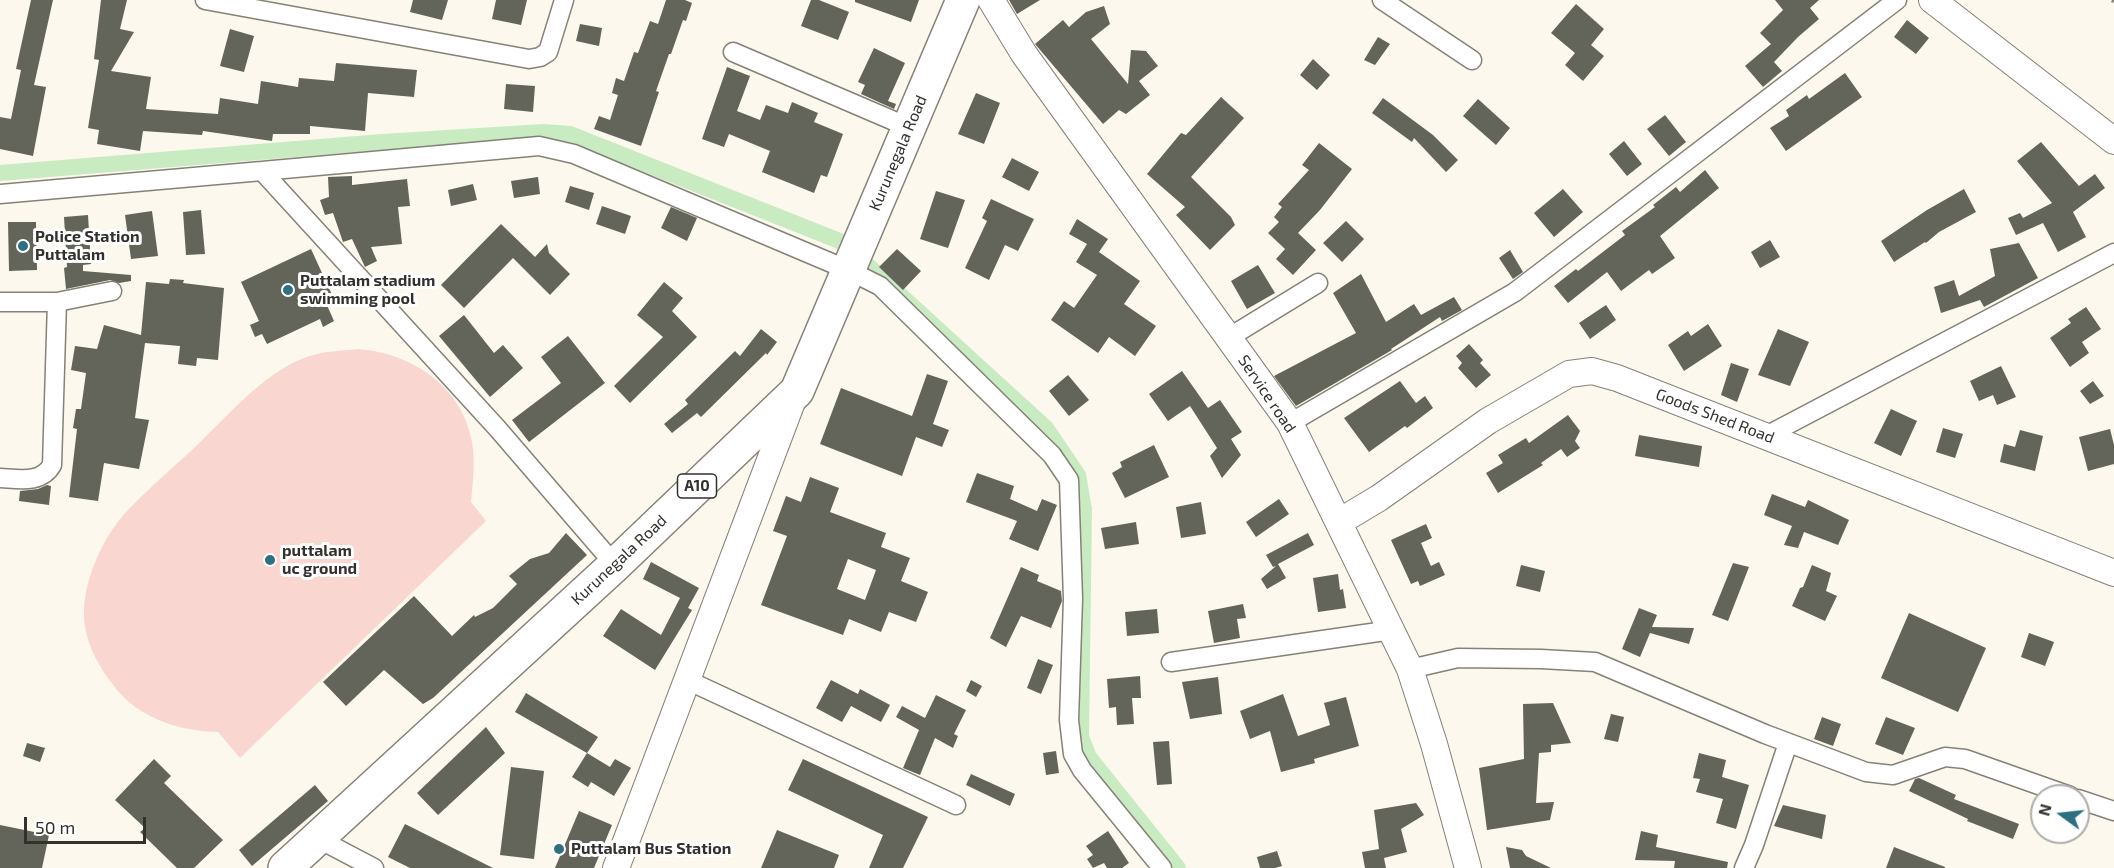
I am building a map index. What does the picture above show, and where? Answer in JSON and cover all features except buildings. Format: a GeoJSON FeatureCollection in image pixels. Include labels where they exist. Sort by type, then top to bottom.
{"type":"FeatureCollection","features":[{"type":"Feature","properties":{"kind":"highway","name":"Kurunegala Road"},"geometry":{"type":"LineString","coordinates":[[285,868],[615,565],[796,391],[963,0]]}},
{"type":"Feature","properties":{"kind":"street"},"geometry":{"type":"LineString","coordinates":[[205,0],[529,59],[540,57],[548,52],[564,0]]}},
{"type":"Feature","properties":{"kind":"street","name":"Service road"},"geometry":{"type":"LineString","coordinates":[[991,0],[1024,54],[1290,423],[1410,669],[1434,744],[1467,868]]}},
{"type":"Feature","properties":{"kind":"street"},"geometry":{"type":"LineString","coordinates":[[1382,0],[1472,60]]}},
{"type":"Feature","properties":{"kind":"street"},"geometry":{"type":"LineString","coordinates":[[1290,423],[1515,292],[1897,0]]}},
{"type":"Feature","properties":{"kind":"street"},"geometry":{"type":"LineString","coordinates":[[1932,0],[2114,141]]}},
{"type":"Feature","properties":{"kind":"street"},"geometry":{"type":"LineString","coordinates":[[733,52],[908,127]]}},
{"type":"Feature","properties":{"kind":"street"},"geometry":{"type":"LineString","coordinates":[[0,194],[539,146],[574,154],[848,270],[880,286],[1052,455],[1069,480],[1072,598],[1069,720],[1073,754],[1082,770],[1162,868]]}},
{"type":"Feature","properties":{"kind":"street"},"geometry":{"type":"LineString","coordinates":[[262,171],[497,428],[615,565]]}},
{"type":"Feature","properties":{"kind":"street"},"geometry":{"type":"LineString","coordinates":[[1766,436],[2114,253]]}},
{"type":"Feature","properties":{"kind":"street"},"geometry":{"type":"LineString","coordinates":[[1228,338],[1318,283]]}},
{"type":"Feature","properties":{"kind":"street"},"geometry":{"type":"LineString","coordinates":[[0,302],[57,303],[112,291]]}},
{"type":"Feature","properties":{"kind":"street"},"geometry":{"type":"LineString","coordinates":[[0,478],[34,479],[47,474],[52,465],[57,303]]}},
{"type":"Feature","properties":{"kind":"street","name":"Goods Shed Road"},"geometry":{"type":"LineString","coordinates":[[1339,522],[1379,498],[1488,421],[1569,374],[1592,371],[1617,378],[2114,573]]}},
{"type":"Feature","properties":{"kind":"street"},"geometry":{"type":"LineString","coordinates":[[616,868],[796,391]]}},
{"type":"Feature","properties":{"kind":"street"},"geometry":{"type":"LineString","coordinates":[[1171,662],[1392,630]]}},
{"type":"Feature","properties":{"kind":"street"},"geometry":{"type":"LineString","coordinates":[[1410,669],[1458,658],[1595,662],[1788,743],[1866,772],[1893,775],[1944,757],[1965,759],[2036,784]]}},
{"type":"Feature","properties":{"kind":"street"},"geometry":{"type":"LineString","coordinates":[[687,680],[957,805]]}},
{"type":"Feature","properties":{"kind":"street"},"geometry":{"type":"LineString","coordinates":[[1743,868],[1754,845],[1788,743]]}},
{"type":"Feature","properties":{"kind":"street"},"geometry":{"type":"LineString","coordinates":[[2090,803],[2114,811]]}},
{"type":"Feature","properties":{"kind":"street"},"geometry":{"type":"LineString","coordinates":[[317,838],[374,868]]}},
{"type":"Feature","properties":{"kind":"shaded area","name":"puttalam uc ground"},"geometry":{"type":"Polygon","coordinates":[[[358,349],[396,357],[413,365],[430,375],[456,401],[465,418],[473,445],[474,469],[471,502],[486,521],[240,758],[218,732],[187,729],[158,720],[132,704],[111,682],[92,651],[86,633],[85,602],[91,574],[102,547],[126,512],[259,386],[288,365],[304,358],[358,349]]]}},
{"type":"Feature","properties":{"kind":"waterway"},"geometry":{"type":"LineString","coordinates":[[0,173],[382,142],[543,132],[570,134],[842,242]]}},
{"type":"Feature","properties":{"kind":"waterway"},"geometry":{"type":"LineString","coordinates":[[863,261],[1046,428],[1078,475],[1084,509],[1081,737],[1089,757],[1178,868]]}},
{"type":"Feature","properties":{"kind":"place","name":"Police Station Puttalam"},"geometry":{"type":"Point","coordinates":[23,246]}},
{"type":"Feature","properties":{"kind":"place","name":"Puttalam stadium swimming pool"},"geometry":{"type":"Point","coordinates":[288,290]}},
{"type":"Feature","properties":{"kind":"place","name":"puttalam uc ground"},"geometry":{"type":"Point","coordinates":[270,560]}},
{"type":"Feature","properties":{"kind":"place","name":"Puttalam Bus Station"},"geometry":{"type":"Point","coordinates":[559,849]}}]}
